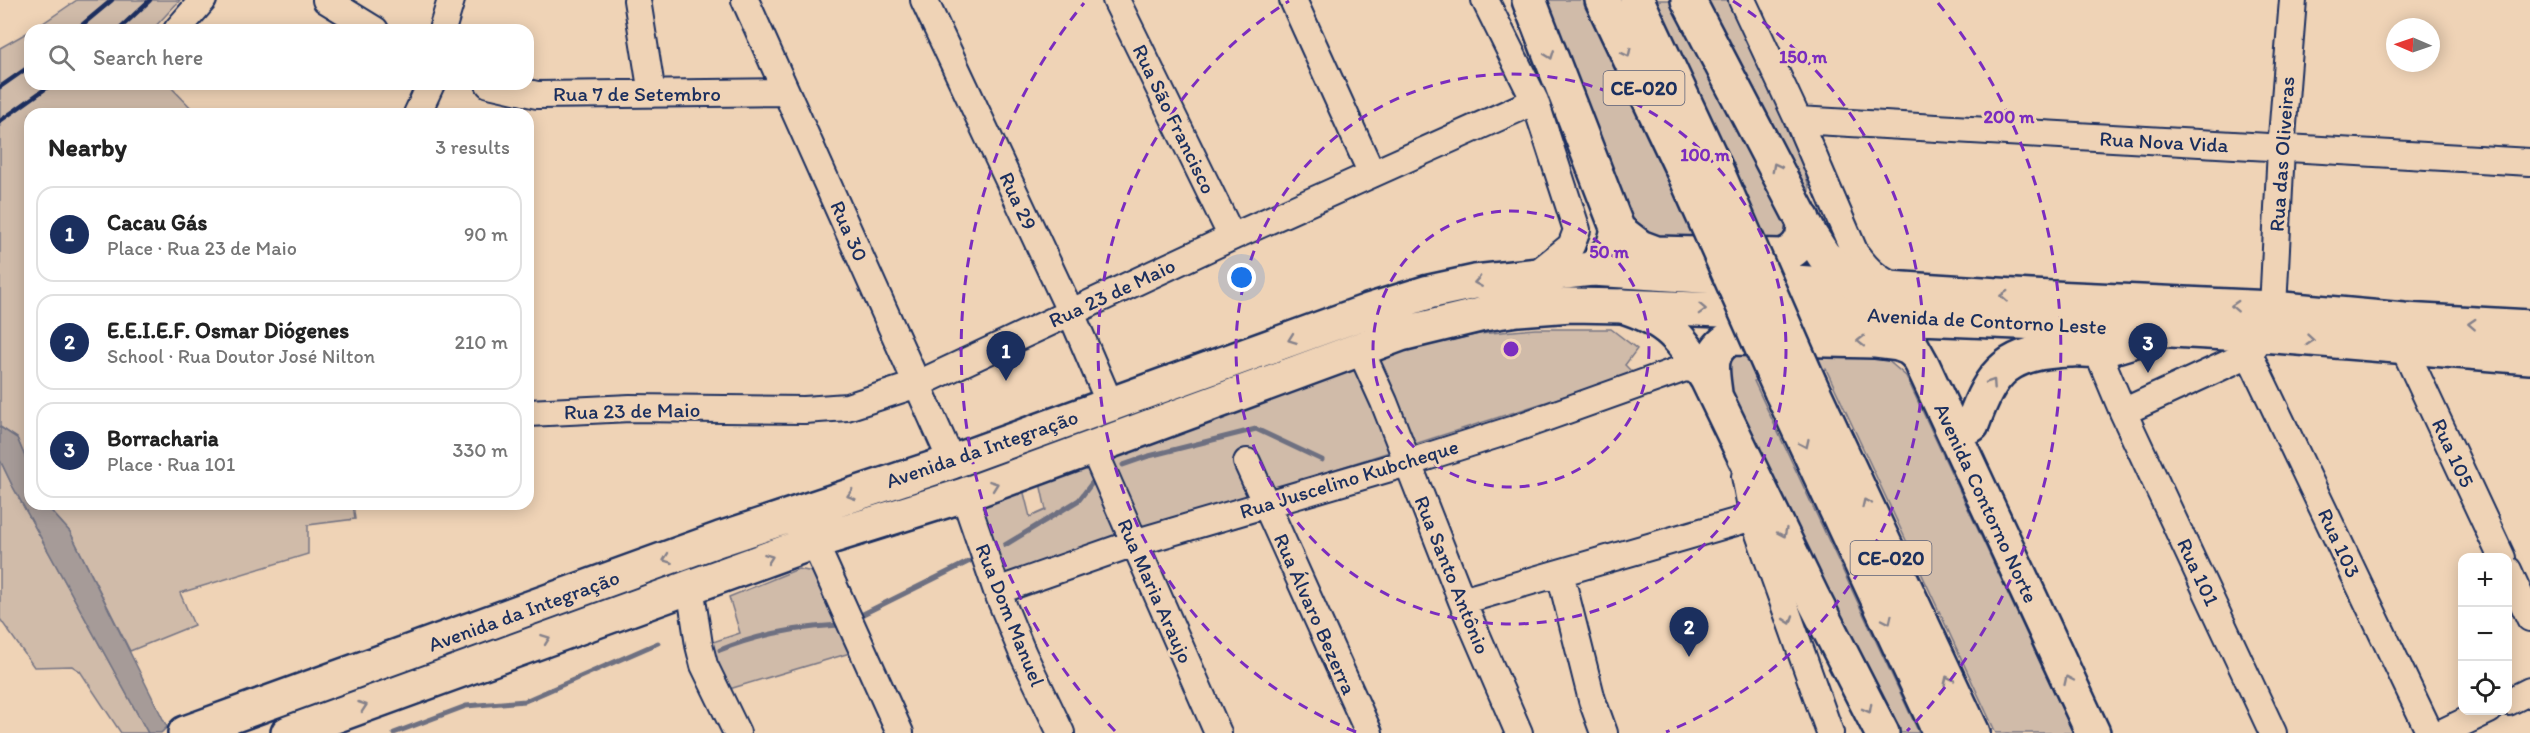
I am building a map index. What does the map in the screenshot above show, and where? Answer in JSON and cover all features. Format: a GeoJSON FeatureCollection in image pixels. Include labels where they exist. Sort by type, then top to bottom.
{"type":"FeatureCollection","features":[{"type":"Feature","properties":{"kind":"main road"},"geometry":{"type":"LineString","coordinates":[[1529,0],[1618,230],[1640,247],[1656,253],[1782,256],[1793,251],[1800,242],[1804,226],[1803,219]]}},
{"type":"Feature","properties":{"kind":"main road","name":"CE-020"},"geometry":{"type":"LineString","coordinates":[[1602,0],[1701,173]]}},
{"type":"Feature","properties":{"kind":"main road","name":"CE-020"},"geometry":{"type":"LineString","coordinates":[[1637,0],[1701,173],[1795,387],[1940,733]]}},
{"type":"Feature","properties":{"kind":"main road","name":"Avenida Contorno Norte"},"geometry":{"type":"LineString","coordinates":[[1688,0],[1824,256],[1861,288],[1900,303],[1916,354],[1964,430],[2093,733]]}},
{"type":"Feature","properties":{"kind":"main road"},"geometry":{"type":"LineString","coordinates":[[1592,269],[1613,247],[1618,230]]}},
{"type":"Feature","properties":{"kind":"main road","name":"Avenida da Integração"},"geometry":{"type":"LineString","coordinates":[[185,733],[720,539],[952,462],[1368,311],[1429,292],[1475,282],[1592,269],[1799,282]]}},
{"type":"Feature","properties":{"kind":"main road","name":"Avenida de Contorno Leste"},"geometry":{"type":"LineString","coordinates":[[1799,282],[1861,288]]}},
{"type":"Feature","properties":{"kind":"main road","name":"Avenida de Contorno Leste"},"geometry":{"type":"LineString","coordinates":[[1623,306],[1900,303],[2262,332],[2404,348],[2530,357]]}},
{"type":"Feature","properties":{"kind":"main road","name":"Avenida de Contorno Leste"},"geometry":{"type":"LineString","coordinates":[[1900,303],[2076,341],[2168,331],[2262,332],[2404,320],[2530,327]]}},
{"type":"Feature","properties":{"kind":"main road","name":"Avenida da Integração"},"geometry":{"type":"LineString","coordinates":[[288,733],[814,542],[964,495],[1401,334],[1484,314],[1571,305],[1623,306]]}},
{"type":"Feature","properties":{"kind":"main road"},"geometry":{"type":"LineString","coordinates":[[1623,306],[1649,314],[1662,322],[1675,334],[1708,382],[1822,617],[1882,733]]}},
{"type":"Feature","properties":{"kind":"main road"},"geometry":{"type":"LineString","coordinates":[[2117,733],[1964,430],[1991,382],[2006,365],[2052,337],[2076,341],[2168,331]]}},
{"type":"Feature","properties":{"kind":"main road"},"geometry":{"type":"LineString","coordinates":[[1708,382],[1716,350],[1731,338],[1874,341],[1898,344],[1909,348],[1916,354]]}},
{"type":"Feature","properties":{"kind":"main road","name":"CE-020"},"geometry":{"type":"LineString","coordinates":[[1795,387],[1973,733]]}},
{"type":"Feature","properties":{"kind":"main road"},"geometry":{"type":"LineString","coordinates":[[720,539],[730,573]]}},
{"type":"Feature","properties":{"kind":"main road"},"geometry":{"type":"LineString","coordinates":[[633,571],[643,604]]}},
{"type":"Feature","properties":{"kind":"street"},"geometry":{"type":"LineString","coordinates":[[182,24],[203,0]]}},
{"type":"Feature","properties":{"kind":"street"},"geometry":{"type":"LineString","coordinates":[[326,0],[365,24]]}},
{"type":"Feature","properties":{"kind":"street"},"geometry":{"type":"LineString","coordinates":[[444,24],[451,0]]}},
{"type":"Feature","properties":{"kind":"street"},"geometry":{"type":"LineString","coordinates":[[637,0],[652,94]]}},
{"type":"Feature","properties":{"kind":"street","name":"Rua 30"},"geometry":{"type":"LineString","coordinates":[[745,0],[952,462]]}},
{"type":"Feature","properties":{"kind":"street","name":"Rua 29"},"geometry":{"type":"LineString","coordinates":[[924,0],[1071,313],[1110,404]]}},
{"type":"Feature","properties":{"kind":"street","name":"Rua São Francisco"},"geometry":{"type":"LineString","coordinates":[[1116,0],[1232,237]]}},
{"type":"Feature","properties":{"kind":"street"},"geometry":{"type":"LineString","coordinates":[[1293,0],[1372,174]]}},
{"type":"Feature","properties":{"kind":"street"},"geometry":{"type":"LineString","coordinates":[[1485,0],[1535,102],[1577,231],[1571,246],[1536,274]]}},
{"type":"Feature","properties":{"kind":"street"},"geometry":{"type":"LineString","coordinates":[[1742,0],[1798,120],[1855,253],[1900,303]]}},
{"type":"Feature","properties":{"kind":"street","name":"Rua das Oliveiras"},"geometry":{"type":"LineString","coordinates":[[2262,332],[2281,149],[2293,0]]}},
{"type":"Feature","properties":{"kind":"street"},"geometry":{"type":"LineString","coordinates":[[420,108],[428,90]]}},
{"type":"Feature","properties":{"kind":"street","name":"Rua 7 de Setembro"},"geometry":{"type":"LineString","coordinates":[[515,90],[537,95],[786,92]]}},
{"type":"Feature","properties":{"kind":"street","name":"Rua 23 de Maio"},"geometry":{"type":"LineString","coordinates":[[534,413],[630,408],[804,410],[839,408],[867,401],[918,384],[1232,237],[1535,102]]}},
{"type":"Feature","properties":{"kind":"street","name":"Rua Nova Vida"},"geometry":{"type":"LineString","coordinates":[[1798,120],[2530,162]]}},
{"type":"Feature","properties":{"kind":"street"},"geometry":{"type":"LineString","coordinates":[[2123,412],[2262,332]]}},
{"type":"Feature","properties":{"kind":"street","name":"Rua 103"},"geometry":{"type":"LineString","coordinates":[[2262,332],[2430,733]]}},
{"type":"Feature","properties":{"kind":"street","name":"Rua 101"},"geometry":{"type":"LineString","coordinates":[[2076,341],[2123,412],[2273,733]]}},
{"type":"Feature","properties":{"kind":"street","name":"Rua 105"},"geometry":{"type":"LineString","coordinates":[[2404,348],[2500,553]]}},
{"type":"Feature","properties":{"kind":"street","name":"Rua Santo Antônio"},"geometry":{"type":"LineString","coordinates":[[1360,349],[1384,402],[1462,601],[1519,733]]}},
{"type":"Feature","properties":{"kind":"street","name":"Rua Juscelino Kubcheque"},"geometry":{"type":"LineString","coordinates":[[997,591],[1134,543],[1511,430],[1685,368],[1708,382]]}},
{"type":"Feature","properties":{"kind":"street"},"geometry":{"type":"LineString","coordinates":[[1739,443],[1753,517],[1830,733]]}},
{"type":"Feature","properties":{"kind":"street","name":"Rua Maria Araujo"},"geometry":{"type":"LineString","coordinates":[[1093,448],[1218,733]]}},
{"type":"Feature","properties":{"kind":"street","name":"Rua Álvaro Bezerra"},"geometry":{"type":"LineString","coordinates":[[1247,462],[1368,733]]}},
{"type":"Feature","properties":{"kind":"street","name":"Rua Dom Manuel"},"geometry":{"type":"LineString","coordinates":[[964,495],[997,591],[1023,654],[1061,733]]}},
{"type":"Feature","properties":{"kind":"street"},"geometry":{"type":"LineString","coordinates":[[1462,601],[1753,517]]}},
{"type":"Feature","properties":{"kind":"street"},"geometry":{"type":"LineString","coordinates":[[814,542],[900,733]]}},
{"type":"Feature","properties":{"kind":"street"},"geometry":{"type":"LineString","coordinates":[[1560,573],[1592,700],[1604,733]]}},
{"type":"Feature","properties":{"kind":"street"},"geometry":{"type":"LineString","coordinates":[[2512,579],[2530,618]]}},
{"type":"Feature","properties":{"kind":"street"},"geometry":{"type":"LineString","coordinates":[[690,586],[704,665],[737,733]]}},
{"type":"Feature","properties":{"kind":"street"},"geometry":{"type":"LineString","coordinates":[[2512,700],[2530,691]]}},
{"type":"Feature","properties":{"kind":"street"},"geometry":{"type":"LineString","coordinates":[[2441,733],[2479,715]]}},
{"type":"Feature","properties":{"kind":"shaded area"},"geometry":{"type":"Polygon","coordinates":[[[77,0],[180,0],[158,24],[42,24],[77,0]]]}},
{"type":"Feature","properties":{"kind":"shaded area"},"geometry":{"type":"Polygon","coordinates":[[[1516,0],[1731,0],[1795,142],[1809,186],[1808,207],[1800,242],[1644,239],[1597,176],[1516,0]]]}},
{"type":"Feature","properties":{"kind":"shaded area"},"geometry":{"type":"Polygon","coordinates":[[[24,34],[24,90],[174,90],[191,108],[24,108],[24,455],[17,438],[0,427],[0,48],[24,34]]]}},
{"type":"Feature","properties":{"kind":"shaded area"},"geometry":{"type":"Polygon","coordinates":[[[1535,329],[1611,329],[1637,349],[1625,365],[1634,374],[1270,490],[1144,526],[1137,523],[1108,459],[1403,351],[1479,334],[1535,329]]]}},
{"type":"Feature","properties":{"kind":"shaded area"},"geometry":{"type":"Polygon","coordinates":[[[1735,348],[1834,351],[1886,359],[1906,376],[2073,733],[1996,733],[1826,369],[1754,381],[1919,733],[1893,733],[1744,422],[1724,375],[1735,348]]]}},
{"type":"Feature","properties":{"kind":"shaded area"},"geometry":{"type":"Polygon","coordinates":[[[0,427],[17,438],[24,454],[24,507],[13,487],[0,460],[0,427]]]}},
{"type":"Feature","properties":{"kind":"shaded area"},"geometry":{"type":"Polygon","coordinates":[[[0,460],[24,510],[148,733],[121,733],[80,671],[72,666],[34,667],[0,619],[0,460]]]}},
{"type":"Feature","properties":{"kind":"shaded area"},"geometry":{"type":"Polygon","coordinates":[[[1084,464],[1091,470],[1118,535],[1004,574],[980,508],[981,503],[1023,489],[1030,517],[1046,510],[1040,483],[1084,464]]]}},
{"type":"Feature","properties":{"kind":"shaded area"},"geometry":{"type":"Polygon","coordinates":[[[26,510],[50,510],[70,532],[167,727],[161,733],[148,733],[26,510]]]}},
{"type":"Feature","properties":{"kind":"shaded area"},"geometry":{"type":"Polygon","coordinates":[[[50,510],[354,510],[355,519],[308,525],[308,554],[180,593],[194,625],[130,651],[70,532],[50,510]]]}},
{"type":"Feature","properties":{"kind":"shaded area"},"geometry":{"type":"Polygon","coordinates":[[[798,569],[813,572],[821,583],[850,653],[726,690],[714,667],[713,642],[740,633],[729,597],[798,569]]]}},
{"type":"Feature","properties":{"kind":"waterway"},"geometry":{"type":"LineString","coordinates":[[1123,465],[1149,456],[1256,429],[1322,460]]}},
{"type":"Feature","properties":{"kind":"waterway"},"geometry":{"type":"LineString","coordinates":[[1005,545],[1079,500],[1095,479]]}},
{"type":"Feature","properties":{"kind":"waterway"},"geometry":{"type":"LineString","coordinates":[[859,616],[970,561]]}},
{"type":"Feature","properties":{"kind":"waterway"},"geometry":{"type":"LineString","coordinates":[[720,650],[779,633],[839,625]]}},
{"type":"Feature","properties":{"kind":"waterway"},"geometry":{"type":"LineString","coordinates":[[394,733],[466,706],[525,701],[658,643]]}},
{"type":"Feature","properties":{"kind":"railway"},"geometry":{"type":"LineString","coordinates":[[83,24],[112,0]]}},
{"type":"Feature","properties":{"kind":"railway"},"geometry":{"type":"LineString","coordinates":[[124,24],[150,0]]}},
{"type":"Feature","properties":{"kind":"railway"},"geometry":{"type":"LineString","coordinates":[[0,87],[24,70]]}},
{"type":"Feature","properties":{"kind":"railway"},"geometry":{"type":"LineString","coordinates":[[0,121],[44,90]]}},
{"type":"Feature","properties":{"kind":"place","name":"Borracharia"},"geometry":{"type":"Point","coordinates":[2148,373]}},
{"type":"Feature","properties":{"kind":"place","name":"Cacau Gás"},"geometry":{"type":"Point","coordinates":[1006,381]}},
{"type":"Feature","properties":{"kind":"place","name":"E.E.I.E.F. Osmar Diógenes"},"geometry":{"type":"Point","coordinates":[1689,657]}}]}
